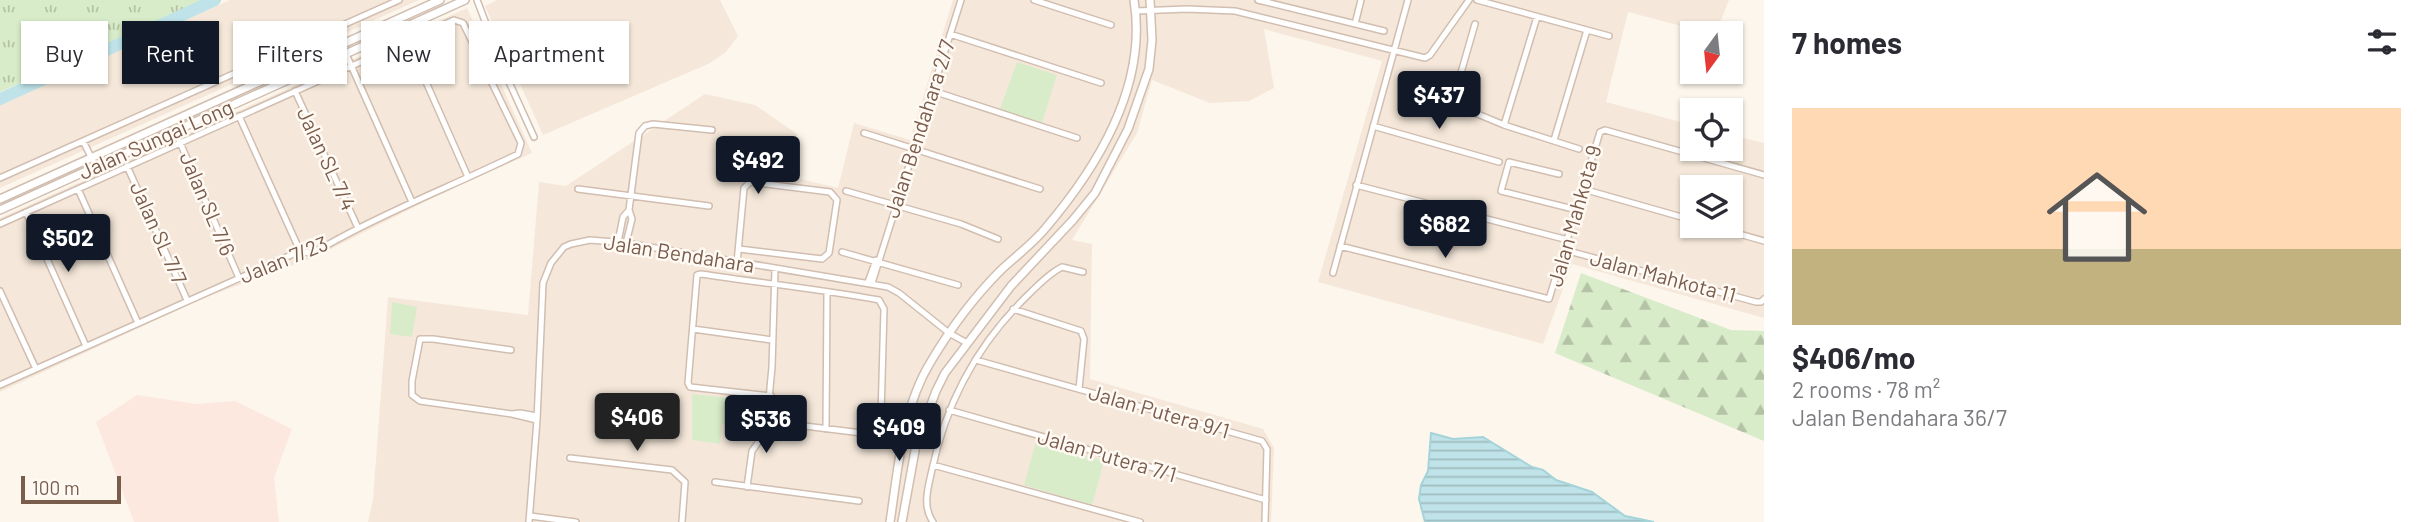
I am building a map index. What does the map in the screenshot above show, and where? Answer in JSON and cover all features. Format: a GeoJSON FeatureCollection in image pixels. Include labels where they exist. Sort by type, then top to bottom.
{"type":"FeatureCollection","features":[{"type":"Feature","properties":{"kind":"street"},"geometry":{"type":"LineString","coordinates":[[0,178],[399,0]]}},
{"type":"Feature","properties":{"kind":"street","name":"Jalan Sungai Long"},"geometry":{"type":"LineString","coordinates":[[0,199],[440,0]]}},
{"type":"Feature","properties":{"kind":"street","name":"Jalan Sungai Long"},"geometry":{"type":"LineString","coordinates":[[347,54],[465,0]]}},
{"type":"Feature","properties":{"kind":"street"},"geometry":{"type":"LineString","coordinates":[[477,0],[534,137]]}},
{"type":"Feature","properties":{"kind":"street","name":"Jalan Bendahara 2/7"},"geometry":{"type":"LineString","coordinates":[[870,283],[961,0]]}},
{"type":"Feature","properties":{"kind":"street"},"geometry":{"type":"LineString","coordinates":[[1034,0],[1111,25]]}},
{"type":"Feature","properties":{"kind":"street"},"geometry":{"type":"LineString","coordinates":[[890,522],[905,432],[915,396],[929,364],[949,333],[999,273],[1042,233],[1069,200],[1093,164],[1127,95],[1136,47],[1135,0]]}},
{"type":"Feature","properties":{"kind":"street"},"geometry":{"type":"LineString","coordinates":[[902,522],[916,445],[945,373],[1011,285],[1095,193],[1128,130],[1149,69],[1152,40],[1150,0]]}},
{"type":"Feature","properties":{"kind":"street"},"geometry":{"type":"LineString","coordinates":[[1258,0],[1384,31]]}},
{"type":"Feature","properties":{"kind":"street"},"geometry":{"type":"LineString","coordinates":[[1292,25],[1298,0]]}},
{"type":"Feature","properties":{"kind":"street"},"geometry":{"type":"LineString","coordinates":[[1355,24],[1361,0]]}},
{"type":"Feature","properties":{"kind":"street"},"geometry":{"type":"LineString","coordinates":[[1333,273],[1408,0]]}},
{"type":"Feature","properties":{"kind":"street"},"geometry":{"type":"LineString","coordinates":[[1136,11],[1235,11],[1419,58],[1430,55],[1469,0]]}},
{"type":"Feature","properties":{"kind":"street"},"geometry":{"type":"LineString","coordinates":[[1477,0],[1609,36]]}},
{"type":"Feature","properties":{"kind":"street"},"geometry":{"type":"LineString","coordinates":[[1504,125],[1536,17]]}},
{"type":"Feature","properties":{"kind":"street","name":"Jalan 7/23"},"geometry":{"type":"LineString","coordinates":[[0,385],[300,251],[315,251],[412,202],[518,154],[521,143],[463,23],[452,21]]}},
{"type":"Feature","properties":{"kind":"street"},"geometry":{"type":"LineString","coordinates":[[1475,24],[1454,97],[1456,105],[1504,125],[1579,149]]}},
{"type":"Feature","properties":{"kind":"street"},"geometry":{"type":"LineString","coordinates":[[1554,140],[1587,30]]}},
{"type":"Feature","properties":{"kind":"street"},"geometry":{"type":"LineString","coordinates":[[950,34],[1101,83]]}},
{"type":"Feature","properties":{"kind":"street"},"geometry":{"type":"LineString","coordinates":[[347,56],[412,202]]}},
{"type":"Feature","properties":{"kind":"street"},"geometry":{"type":"LineString","coordinates":[[0,224],[361,60]]}},
{"type":"Feature","properties":{"kind":"street","name":"Jalan Sungai Long"},"geometry":{"type":"LineString","coordinates":[[0,210],[279,84]]}},
{"type":"Feature","properties":{"kind":"street"},"geometry":{"type":"LineString","coordinates":[[427,84],[468,177]]}},
{"type":"Feature","properties":{"kind":"street","name":"Jalan SL 7/4"},"geometry":{"type":"LineString","coordinates":[[295,91],[358,228]]}},
{"type":"Feature","properties":{"kind":"street"},"geometry":{"type":"LineString","coordinates":[[933,92],[1077,138]]}},
{"type":"Feature","properties":{"kind":"street"},"geometry":{"type":"LineString","coordinates":[[239,116],[300,251]]}},
{"type":"Feature","properties":{"kind":"street"},"geometry":{"type":"LineString","coordinates":[[626,243],[632,219],[629,210],[639,133],[645,126],[653,124],[712,130]]}},
{"type":"Feature","properties":{"kind":"street"},"geometry":{"type":"LineString","coordinates":[[1373,126],[1499,162]]}},
{"type":"Feature","properties":{"kind":"street","name":"Jalan Mahkota 9"},"geometry":{"type":"LineString","coordinates":[[1340,246],[1549,299],[1600,132],[1605,130],[1764,175]]}},
{"type":"Feature","properties":{"kind":"street","name":"Jalan SL 7/6"},"geometry":{"type":"LineString","coordinates":[[175,131],[239,278]]}},
{"type":"Feature","properties":{"kind":"street"},"geometry":{"type":"LineString","coordinates":[[864,133],[1040,189]]}},
{"type":"Feature","properties":{"kind":"street"},"geometry":{"type":"LineString","coordinates":[[83,141],[96,167]]}},
{"type":"Feature","properties":{"kind":"street"},"geometry":{"type":"LineString","coordinates":[[1559,174],[1509,162],[1501,191],[1577,210]]}},
{"type":"Feature","properties":{"kind":"street","name":"Jalan SL 7/7"},"geometry":{"type":"LineString","coordinates":[[127,166],[187,300]]}},
{"type":"Feature","properties":{"kind":"street"},"geometry":{"type":"LineString","coordinates":[[737,263],[744,188],[750,182],[830,192],[836,200],[829,254],[822,258],[739,249]]}},
{"type":"Feature","properties":{"kind":"street"},"geometry":{"type":"LineString","coordinates":[[1356,185],[1568,240]]}},
{"type":"Feature","properties":{"kind":"street"},"geometry":{"type":"LineString","coordinates":[[78,189],[138,323]]}},
{"type":"Feature","properties":{"kind":"street"},"geometry":{"type":"LineString","coordinates":[[578,189],[709,206]]}},
{"type":"Feature","properties":{"kind":"street"},"geometry":{"type":"LineString","coordinates":[[1583,189],[1680,217]]}},
{"type":"Feature","properties":{"kind":"street"},"geometry":{"type":"LineString","coordinates":[[846,191],[961,224],[998,239]]}},
{"type":"Feature","properties":{"kind":"street"},"geometry":{"type":"LineString","coordinates":[[618,242],[623,217],[629,210]]}},
{"type":"Feature","properties":{"kind":"street"},"geometry":{"type":"LineString","coordinates":[[26,212],[86,346]]}},
{"type":"Feature","properties":{"kind":"street"},"geometry":{"type":"LineString","coordinates":[[1743,235],[1764,241]]}},
{"type":"Feature","properties":{"kind":"street","name":"Jalan Bendahara"},"geometry":{"type":"LineString","coordinates":[[530,519],[542,283],[557,255],[571,244],[590,240],[626,243],[870,283],[900,293],[949,333],[967,343]]}},
{"type":"Feature","properties":{"kind":"street","name":"Jalan Mahkota 11"},"geometry":{"type":"LineString","coordinates":[[1565,250],[1763,301]]}},
{"type":"Feature","properties":{"kind":"street"},"geometry":{"type":"LineString","coordinates":[[842,252],[958,285]]}},
{"type":"Feature","properties":{"kind":"street"},"geometry":{"type":"LineString","coordinates":[[933,522],[929,516],[927,494],[942,427],[960,384],[993,333],[1013,309],[1059,268],[1066,267],[1083,272]]}},
{"type":"Feature","properties":{"kind":"street"},"geometry":{"type":"LineString","coordinates":[[771,396],[693,388],[688,383],[697,275],[701,274],[774,285],[827,292],[879,300],[884,309],[881,415],[875,431],[870,434],[780,423],[774,420],[770,413],[771,396],[772,340],[774,285],[775,269]]}},
{"type":"Feature","properties":{"kind":"street"},"geometry":{"type":"LineString","coordinates":[[0,290],[36,369]]}},
{"type":"Feature","properties":{"kind":"street"},"geometry":{"type":"LineString","coordinates":[[826,429],[827,292]]}},
{"type":"Feature","properties":{"kind":"street"},"geometry":{"type":"LineString","coordinates":[[1013,309],[1081,331],[1084,339],[1079,389]]}},
{"type":"Feature","properties":{"kind":"street"},"geometry":{"type":"LineString","coordinates":[[692,329],[772,340]]}},
{"type":"Feature","properties":{"kind":"street"},"geometry":{"type":"LineString","coordinates":[[511,350],[420,339],[412,395],[420,401],[520,413],[537,418]]}},
{"type":"Feature","properties":{"kind":"street","name":"Jalan Putera 9/1"},"geometry":{"type":"LineString","coordinates":[[976,360],[1262,441],[1268,449],[1265,522]]}},
{"type":"Feature","properties":{"kind":"street","name":"Jalan Putera 7/1"},"geometry":{"type":"LineString","coordinates":[[949,410],[1266,500]]}},
{"type":"Feature","properties":{"kind":"street"},"geometry":{"type":"LineString","coordinates":[[747,486],[752,452],[774,420]]}},
{"type":"Feature","properties":{"kind":"street"},"geometry":{"type":"LineString","coordinates":[[570,458],[673,470],[685,482],[682,522]]}},
{"type":"Feature","properties":{"kind":"street"},"geometry":{"type":"LineString","coordinates":[[933,465],[1140,522]]}},
{"type":"Feature","properties":{"kind":"street"},"geometry":{"type":"LineString","coordinates":[[715,482],[859,501]]}},
{"type":"Feature","properties":{"kind":"street"},"geometry":{"type":"LineString","coordinates":[[530,519],[576,522]]}},
{"type":"Feature","properties":{"kind":"shaded area"},"geometry":{"type":"Polygon","coordinates":[[[230,0],[419,0],[372,21],[361,21],[361,26],[347,32],[347,21],[233,21],[233,83],[0,188],[0,104],[44,84],[108,84],[108,55],[122,49],[122,84],[219,84],[219,21],[184,21],[230,0]]]}},
{"type":"Feature","properties":{"kind":"shaded area"},"geometry":{"type":"Polygon","coordinates":[[[497,0],[720,0],[738,36],[726,52],[708,64],[543,135],[520,84],[629,84],[629,21],[492,21],[485,6],[497,0]]]}},
{"type":"Feature","properties":{"kind":"shaded area"},"geometry":{"type":"Polygon","coordinates":[[[953,0],[1729,0],[1721,21],[1680,21],[1680,26],[1628,12],[1606,102],[1680,122],[1680,161],[1743,161],[1743,138],[1764,143],[1764,318],[1572,264],[1543,344],[1318,282],[1382,61],[1264,29],[1274,88],[1249,101],[1210,103],[1152,80],[1137,133],[1072,240],[1092,244],[1090,379],[1263,429],[1274,448],[1271,522],[368,522],[373,500],[388,297],[528,315],[539,182],[566,186],[705,94],[755,105],[797,134],[788,176],[838,188],[854,123],[910,140],[953,0]]]}},
{"type":"Feature","properties":{"kind":"shaded area"},"geometry":{"type":"Polygon","coordinates":[[[467,8],[473,21],[469,21],[469,84],[501,84],[532,153],[442,193],[315,257],[204,298],[0,392],[0,218],[298,84],[347,84],[347,62],[361,56],[361,84],[455,84],[455,21],[438,21],[467,8]]]}},
{"type":"Feature","properties":{"kind":"shaded area"},"geometry":{"type":"Polygon","coordinates":[[[137,395],[197,404],[235,401],[292,429],[274,478],[279,522],[134,522],[96,422],[137,395]]]}},
{"type":"Feature","properties":{"kind":"green space"},"geometry":{"type":"Polygon","coordinates":[[[0,0],[205,0],[158,21],[122,21],[122,37],[108,44],[108,21],[21,21],[21,83],[0,92],[0,0]]]}},
{"type":"Feature","properties":{"kind":"green space"},"geometry":{"type":"Polygon","coordinates":[[[1017,62],[1057,75],[1042,123],[1000,109],[1017,62]]]}},
{"type":"Feature","properties":{"kind":"green space"},"geometry":{"type":"Polygon","coordinates":[[[1581,273],[1731,330],[1764,331],[1764,441],[1555,353],[1581,273]]]}},
{"type":"Feature","properties":{"kind":"green space"},"geometry":{"type":"Polygon","coordinates":[[[392,302],[417,307],[412,337],[390,334],[392,302]]]}},
{"type":"Feature","properties":{"kind":"green space"},"geometry":{"type":"Polygon","coordinates":[[[692,394],[765,402],[765,428],[722,424],[720,444],[692,440],[692,394]]]}},
{"type":"Feature","properties":{"kind":"green space"},"geometry":{"type":"Polygon","coordinates":[[[1036,441],[1104,461],[1092,505],[1024,485],[1036,441]]]}},
{"type":"Feature","properties":{"kind":"water"},"geometry":{"type":"Polygon","coordinates":[[[1431,433],[1453,439],[1483,437],[1556,480],[1592,492],[1625,516],[1654,522],[1425,522],[1419,499],[1421,485],[1428,471],[1431,433]]]}},
{"type":"Feature","properties":{"kind":"waterway"},"geometry":{"type":"LineString","coordinates":[[0,99],[215,0]]}}]}
